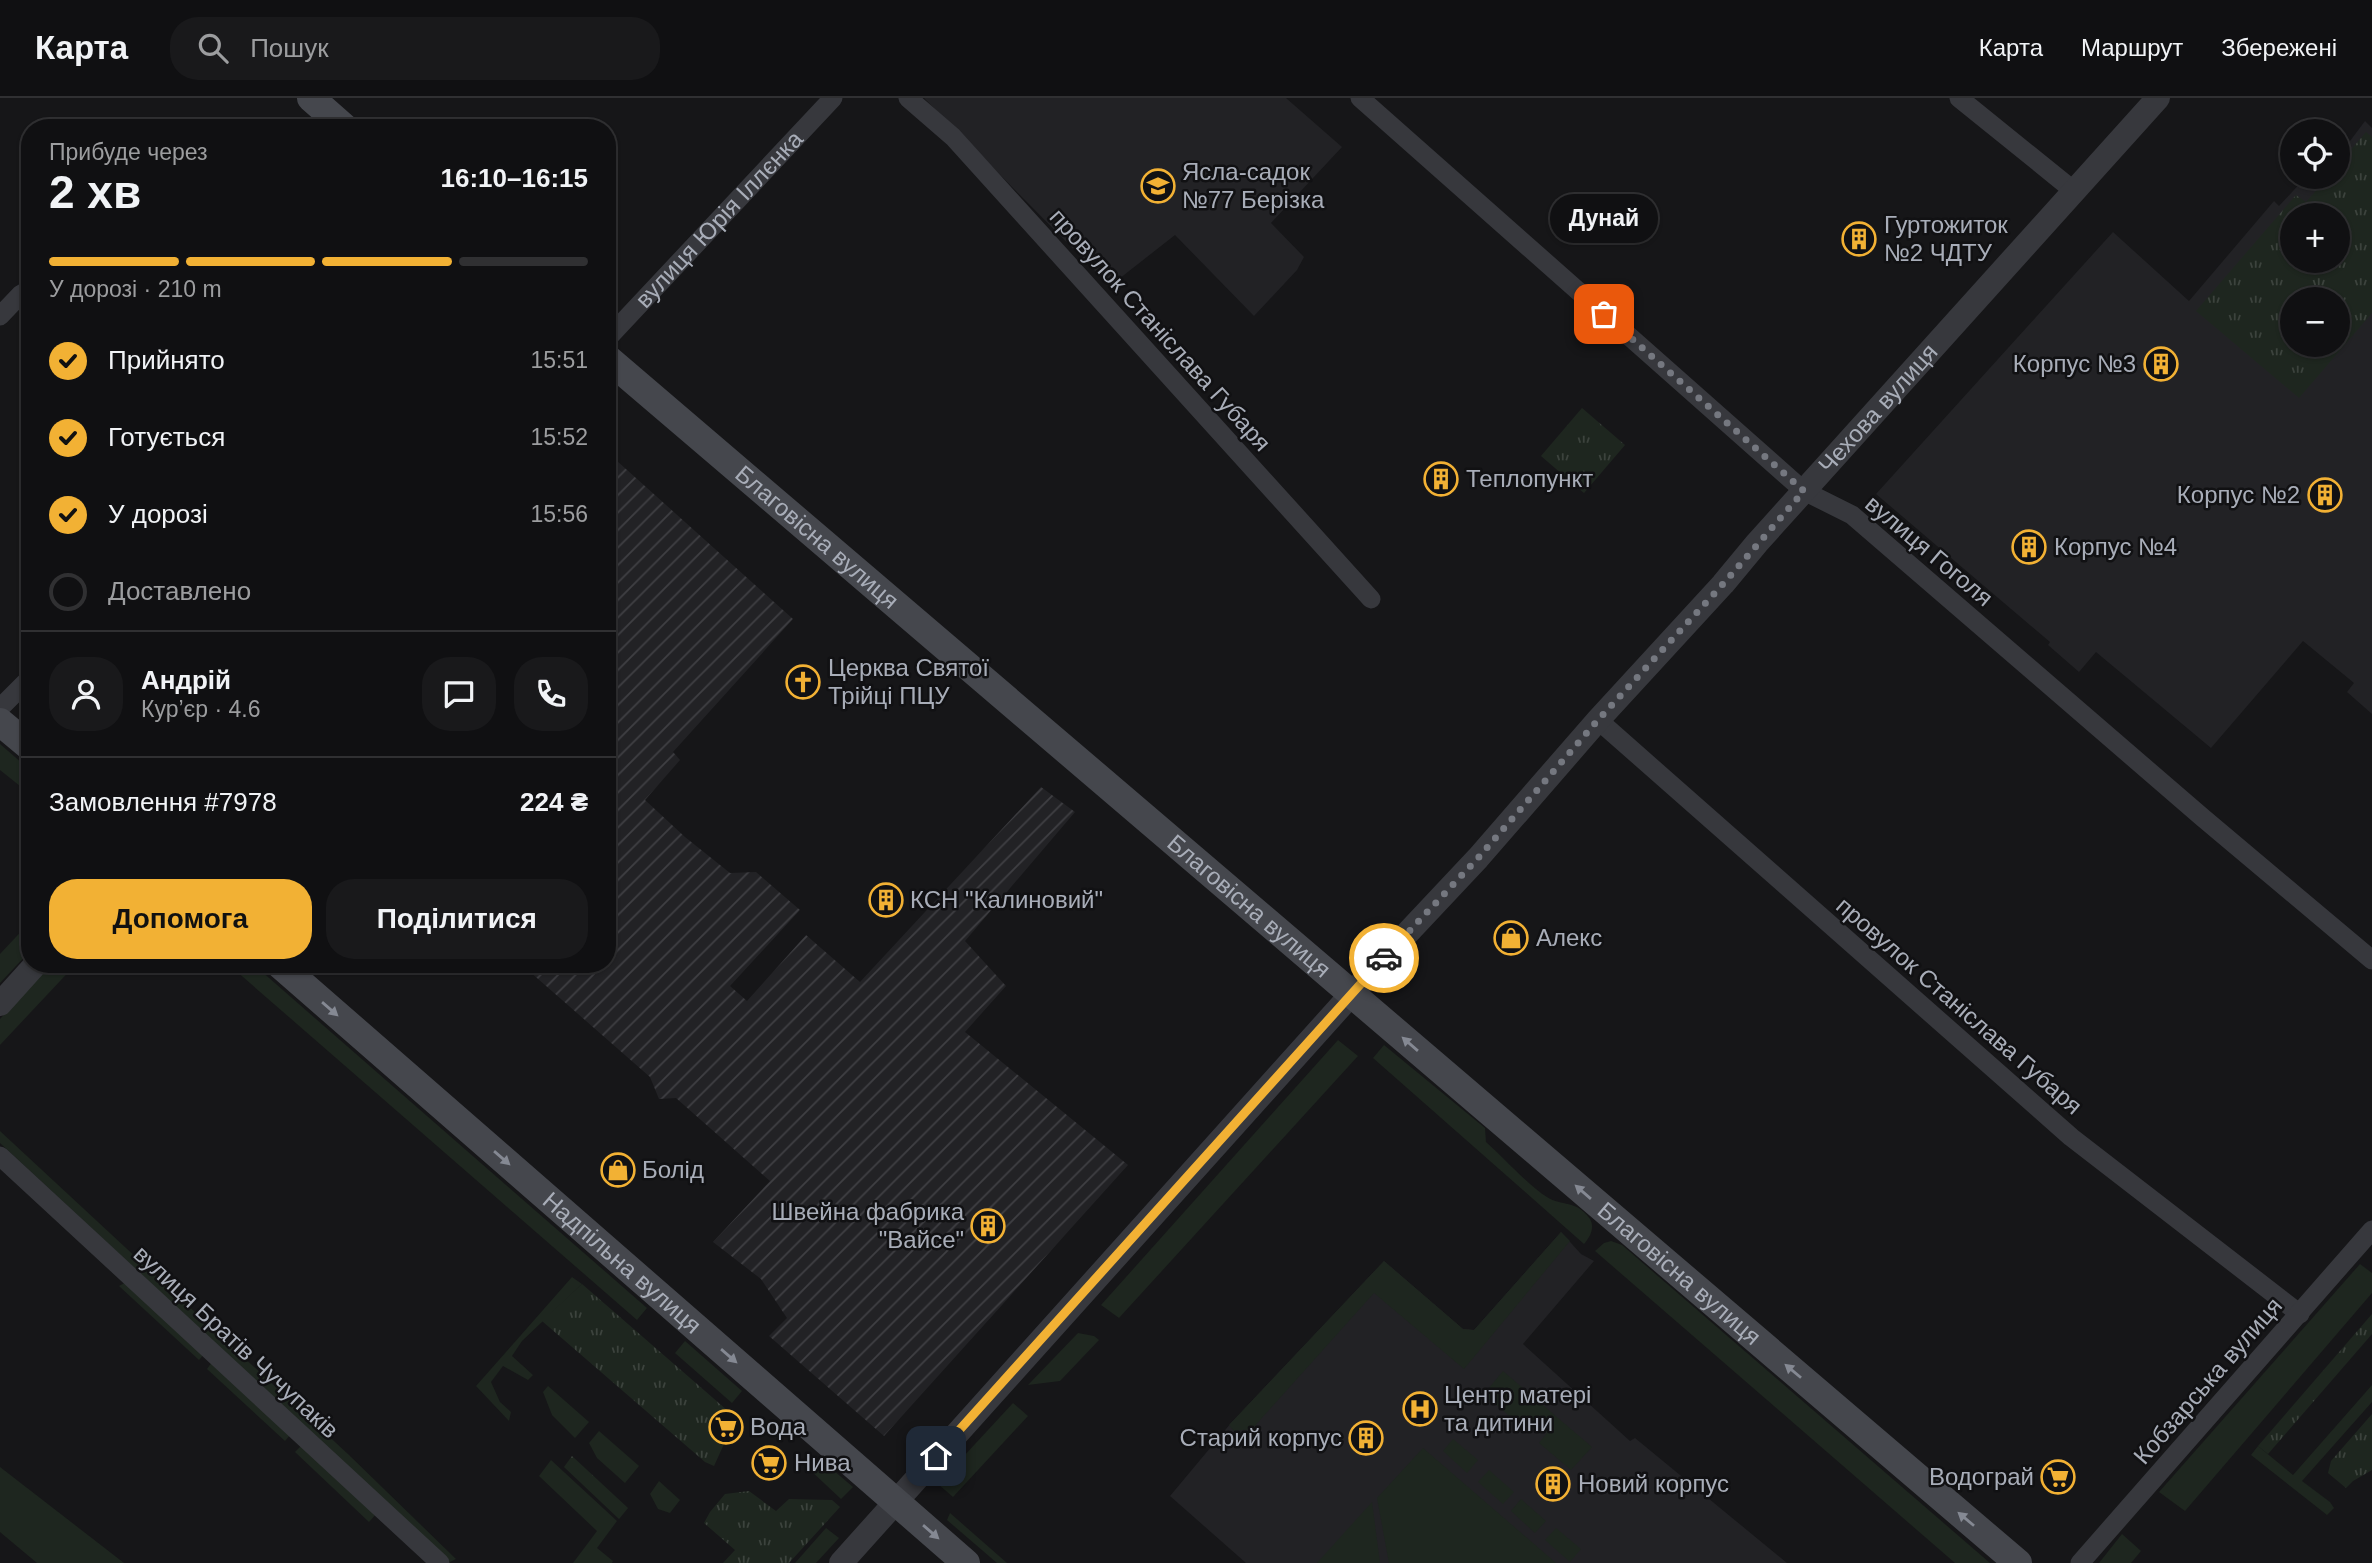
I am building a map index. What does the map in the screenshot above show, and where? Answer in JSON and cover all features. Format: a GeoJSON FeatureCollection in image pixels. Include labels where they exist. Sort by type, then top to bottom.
{"type":"FeatureCollection","features":[{"type":"Feature","properties":{"kind":"main road"},"geometry":{"type":"LineString","coordinates":[[311,98],[335,119]]}},
{"type":"Feature","properties":{"kind":"main road","name":"Благовісна вулиця"},"geometry":{"type":"LineString","coordinates":[[616,366],[2018,1563]]}},
{"type":"Feature","properties":{"kind":"main road"},"geometry":{"type":"LineString","coordinates":[[0,722],[21,740]]}},
{"type":"Feature","properties":{"kind":"main road","name":"Надпільна вулиця"},"geometry":{"type":"LineString","coordinates":[[289,973],[966,1563]]}},
{"type":"Feature","properties":{"kind":"street","name":"вулиця Юрія Іллєнка"},"geometry":{"type":"LineString","coordinates":[[616,329],[833,98]]}},
{"type":"Feature","properties":{"kind":"street","name":"провулок Станіслава Губаря"},"geometry":{"type":"LineString","coordinates":[[908,98],[953,137],[1371,599]]}},
{"type":"Feature","properties":{"kind":"street","name":"вулиця Гоголя"},"geometry":{"type":"LineString","coordinates":[[1360,98],[1804,491],[1852,514],[2202,817],[2372,960]]}},
{"type":"Feature","properties":{"kind":"street"},"geometry":{"type":"LineString","coordinates":[[1959,98],[2074,191]]}},
{"type":"Feature","properties":{"kind":"street","name":"Чехова вулиця"},"geometry":{"type":"LineString","coordinates":[[841,1563],[1353,993],[1478,858],[1598,720],[2158,98]]}},
{"type":"Feature","properties":{"kind":"street"},"geometry":{"type":"LineString","coordinates":[[0,316],[21,294]]}},
{"type":"Feature","properties":{"kind":"street"},"geometry":{"type":"LineString","coordinates":[[0,708],[21,687]]}},
{"type":"Feature","properties":{"kind":"street","name":"провулок Станіслава Губаря"},"geometry":{"type":"LineString","coordinates":[[1598,720],[2071,1137],[2300,1314]]}},
{"type":"Feature","properties":{"kind":"street"},"geometry":{"type":"LineString","coordinates":[[0,1004],[28,973]]}},
{"type":"Feature","properties":{"kind":"street","name":"вулиця Братів Чучупаків"},"geometry":{"type":"LineString","coordinates":[[0,1156],[440,1563]]}},
{"type":"Feature","properties":{"kind":"street","name":"Кобзарська вулиця"},"geometry":{"type":"LineString","coordinates":[[2080,1563],[2372,1230]]}},
{"type":"Feature","properties":{"kind":"shaded area","name":"Ясла-садок №77 Берізка"},"geometry":{"type":"Polygon","coordinates":[[[924,98],[1286,98],[1342,147],[1271,223],[1304,257],[1297,270],[1254,316],[1175,235],[1110,286],[924,98]]]}},
{"type":"Feature","properties":{"kind":"shaded area"},"geometry":{"type":"Polygon","coordinates":[[[2365,121],[2372,128],[2372,714],[2347,692],[2354,683],[2303,641],[2211,748],[2096,652],[2079,672],[2048,645],[2050,642],[1876,494],[2113,232],[2189,301],[2274,201],[2280,205],[2280,273],[2350,273],[2350,203],[2282,203],[2295,189],[2350,189],[2350,141],[2365,121]]]}},
{"type":"Feature","properties":{"kind":"shaded area"},"geometry":{"type":"Polygon","coordinates":[[[616,460],[793,619],[673,752],[680,760],[645,800],[730,873],[756,872],[800,910],[730,986],[747,1001],[806,935],[860,982],[1041,787],[1075,812],[965,941],[1006,986],[965,1032],[1128,1165],[884,1436],[769,1336],[787,1318],[761,1279],[713,1242],[770,1181],[676,1098],[659,1099],[650,1077],[531,973],[616,973],[616,460]]]}},
{"type":"Feature","properties":{"kind":"shaded area","name":"Центр матері та дитини"},"geometry":{"type":"Polygon","coordinates":[[[1561,1232],[1581,1254],[1594,1261],[1523,1344],[1630,1441],[1635,1438],[1787,1563],[1246,1563],[1170,1496],[1231,1423],[1384,1261],[1463,1329],[1474,1330],[1561,1232]]]}},
{"type":"Feature","properties":{"kind":"green space"},"geometry":{"type":"Polygon","coordinates":[[[2366,132],[2372,137],[2372,313],[2350,339],[2350,287],[2280,287],[2280,357],[2334,357],[2299,398],[2196,311],[2280,214],[2280,273],[2350,273],[2350,203],[2289,203],[2296,195],[2306,202],[2317,189],[2350,189],[2350,151],[2366,132]]]}},
{"type":"Feature","properties":{"kind":"green space"},"geometry":{"type":"Polygon","coordinates":[[[1582,408],[1625,445],[1584,493],[1541,456],[1582,408]]]}},
{"type":"Feature","properties":{"kind":"green space"},"geometry":{"type":"Polygon","coordinates":[[[0,744],[21,762],[21,787],[0,770],[0,744]]]}},
{"type":"Feature","properties":{"kind":"green space"},"geometry":{"type":"Polygon","coordinates":[[[21,932],[21,961],[0,983],[0,954],[21,932]]]}},
{"type":"Feature","properties":{"kind":"green space"},"geometry":{"type":"Polygon","coordinates":[[[42,973],[68,973],[0,1045],[0,1019],[42,973]]]}},
{"type":"Feature","properties":{"kind":"green space"},"geometry":{"type":"Polygon","coordinates":[[[238,973],[263,973],[647,1308],[637,1320],[238,973]]]}},
{"type":"Feature","properties":{"kind":"green space"},"geometry":{"type":"Polygon","coordinates":[[[1338,1040],[1358,1056],[1119,1318],[1101,1305],[1338,1040]]]}},
{"type":"Feature","properties":{"kind":"green space"},"geometry":{"type":"Polygon","coordinates":[[[1384,1045],[1485,1128],[1486,1142],[1532,1186],[1553,1200],[1574,1206],[1585,1213],[1590,1219],[1592,1229],[1584,1244],[1373,1058],[1384,1045]]]}},
{"type":"Feature","properties":{"kind":"green space"},"geometry":{"type":"Polygon","coordinates":[[[0,1131],[349,1455],[456,1559],[450,1562],[0,1143],[0,1131]]]}},
{"type":"Feature","properties":{"kind":"green space"},"geometry":{"type":"Polygon","coordinates":[[[1561,1232],[1570,1241],[1464,1369],[1374,1293],[1252,1429],[1234,1431],[1229,1425],[1384,1261],[1463,1329],[1474,1330],[1561,1232]]]}},
{"type":"Feature","properties":{"kind":"green space"},"geometry":{"type":"Polygon","coordinates":[[[1611,1241],[1622,1245],[1990,1563],[1955,1563],[1595,1251],[1611,1241]]]}},
{"type":"Feature","properties":{"kind":"green space"},"geometry":{"type":"Polygon","coordinates":[[[2360,1264],[2372,1273],[2372,1293],[2185,1511],[2159,1492],[2360,1264]]]}},
{"type":"Feature","properties":{"kind":"green space"},"geometry":{"type":"Polygon","coordinates":[[[572,1277],[582,1284],[522,1341],[512,1356],[533,1375],[528,1380],[503,1366],[491,1382],[500,1402],[511,1412],[509,1421],[476,1386],[572,1277]]]}},
{"type":"Feature","properties":{"kind":"green space"},"geometry":{"type":"Polygon","coordinates":[[[128,1281],[204,1354],[199,1360],[119,1286],[128,1281]]]}},
{"type":"Feature","properties":{"kind":"green space"},"geometry":{"type":"Polygon","coordinates":[[[582,1284],[728,1411],[711,1430],[724,1444],[714,1466],[705,1462],[542,1321],[582,1284]]]}},
{"type":"Feature","properties":{"kind":"green space"},"geometry":{"type":"Polygon","coordinates":[[[2372,1314],[2372,1334],[2268,1454],[2258,1446],[2372,1314]]]}},
{"type":"Feature","properties":{"kind":"green space"},"geometry":{"type":"Polygon","coordinates":[[[1078,1333],[1094,1336],[1099,1340],[1060,1381],[1028,1385],[1078,1333]]]}},
{"type":"Feature","properties":{"kind":"green space"},"geometry":{"type":"Polygon","coordinates":[[[685,1341],[742,1391],[732,1403],[675,1353],[685,1341]]]}},
{"type":"Feature","properties":{"kind":"green space"},"geometry":{"type":"Polygon","coordinates":[[[212,1362],[291,1434],[285,1441],[207,1369],[212,1362]]]}},
{"type":"Feature","properties":{"kind":"green space"},"geometry":{"type":"Polygon","coordinates":[[[1503,1371],[1592,1447],[1571,1470],[1539,1443],[1547,1433],[1530,1419],[1522,1427],[1484,1394],[1503,1371]]]}},
{"type":"Feature","properties":{"kind":"green space"},"geometry":{"type":"Polygon","coordinates":[[[2372,1385],[2372,1402],[2302,1481],[2330,1502],[2334,1508],[2327,1515],[2251,1455],[2258,1446],[2293,1475],[2372,1385]]]}},
{"type":"Feature","properties":{"kind":"green space"},"geometry":{"type":"Polygon","coordinates":[[[548,1386],[589,1422],[575,1438],[552,1415],[543,1392],[548,1386]]]}},
{"type":"Feature","properties":{"kind":"green space"},"geometry":{"type":"Polygon","coordinates":[[[1013,1403],[1028,1416],[953,1497],[938,1484],[1013,1403]]]}},
{"type":"Feature","properties":{"kind":"green space"},"geometry":{"type":"Polygon","coordinates":[[[2372,1414],[2372,1470],[2346,1488],[2328,1473],[2331,1461],[2372,1414]]]}},
{"type":"Feature","properties":{"kind":"green space"},"geometry":{"type":"Polygon","coordinates":[[[599,1431],[639,1466],[625,1483],[597,1458],[589,1443],[599,1431]]]}},
{"type":"Feature","properties":{"kind":"green space"},"geometry":{"type":"Polygon","coordinates":[[[1453,1439],[1478,1460],[1467,1473],[1443,1451],[1453,1439]]]}},
{"type":"Feature","properties":{"kind":"green space"},"geometry":{"type":"Polygon","coordinates":[[[303,1444],[377,1513],[369,1522],[295,1452],[303,1444]]]}},
{"type":"Feature","properties":{"kind":"green space"},"geometry":{"type":"Polygon","coordinates":[[[1423,1448],[1556,1563],[1389,1563],[1377,1498],[1423,1448]]]}},
{"type":"Feature","properties":{"kind":"green space"},"geometry":{"type":"Polygon","coordinates":[[[572,1456],[628,1508],[619,1519],[564,1467],[572,1456]]]}},
{"type":"Feature","properties":{"kind":"green space"},"geometry":{"type":"Polygon","coordinates":[[[819,1458],[853,1487],[841,1499],[809,1469],[819,1458]]]}},
{"type":"Feature","properties":{"kind":"green space"},"geometry":{"type":"Polygon","coordinates":[[[551,1460],[617,1521],[597,1548],[613,1561],[612,1563],[573,1563],[597,1531],[539,1476],[551,1460]]]}},
{"type":"Feature","properties":{"kind":"green space"},"geometry":{"type":"Polygon","coordinates":[[[0,1467],[124,1563],[37,1563],[0,1532],[0,1467]]]}},
{"type":"Feature","properties":{"kind":"green space"},"geometry":{"type":"Polygon","coordinates":[[[1489,1470],[1514,1492],[1503,1504],[1478,1482],[1489,1470]]]}},
{"type":"Feature","properties":{"kind":"green space"},"geometry":{"type":"Polygon","coordinates":[[[659,1481],[680,1500],[670,1513],[658,1509],[650,1494],[659,1481]]]}},
{"type":"Feature","properties":{"kind":"green space"},"geometry":{"type":"Polygon","coordinates":[[[749,1491],[776,1511],[789,1499],[832,1500],[840,1507],[789,1563],[723,1563],[735,1550],[704,1523],[725,1494],[749,1491]]]}},
{"type":"Feature","properties":{"kind":"green space"},"geometry":{"type":"Polygon","coordinates":[[[1521,1499],[1546,1521],[1535,1533],[1511,1511],[1521,1499]]]}},
{"type":"Feature","properties":{"kind":"green space"},"geometry":{"type":"Polygon","coordinates":[[[1372,1502],[1380,1563],[1317,1563],[1372,1502]]]}},
{"type":"Feature","properties":{"kind":"green space"},"geometry":{"type":"Polygon","coordinates":[[[950,1513],[1007,1563],[997,1563],[947,1520],[950,1513]]]}},
{"type":"Feature","properties":{"kind":"green space"},"geometry":{"type":"Polygon","coordinates":[[[826,1528],[839,1538],[816,1563],[795,1563],[826,1528]]]}},
{"type":"Feature","properties":{"kind":"green space"},"geometry":{"type":"Polygon","coordinates":[[[1556,1528],[1581,1549],[1570,1562],[1545,1540],[1556,1528]]]}},
{"type":"Feature","properties":{"kind":"green space"},"geometry":{"type":"Polygon","coordinates":[[[2122,1534],[2141,1551],[2131,1563],[2099,1563],[2122,1534]]]}},
{"type":"Feature","properties":{"kind":"way so far"},"geometry":{"type":"LineString","coordinates":[[1384,958],[1478,858],[1804,491],[1604,314]]}},
{"type":"Feature","properties":{"kind":"place","name":"Ясла-садок №77 Берізка"},"geometry":{"type":"Point","coordinates":[1158,186]}},
{"type":"Feature","properties":{"kind":"place","name":"Гуртожиток №2 ЧДТУ"},"geometry":{"type":"Point","coordinates":[1859,239]}},
{"type":"Feature","properties":{"kind":"place","name":"Дунай"},"geometry":{"type":"Point","coordinates":[1604,314]}},
{"type":"Feature","properties":{"kind":"place","name":"Корпус №3"},"geometry":{"type":"Point","coordinates":[2161,364]}},
{"type":"Feature","properties":{"kind":"place","name":"Теплопункт"},"geometry":{"type":"Point","coordinates":[1441,479]}},
{"type":"Feature","properties":{"kind":"place","name":"Корпус №2"},"geometry":{"type":"Point","coordinates":[2325,495]}},
{"type":"Feature","properties":{"kind":"place","name":"Корпус №4"},"geometry":{"type":"Point","coordinates":[2029,547]}},
{"type":"Feature","properties":{"kind":"place","name":"Церква Святої Трійці ПЦУ"},"geometry":{"type":"Point","coordinates":[803,682]}},
{"type":"Feature","properties":{"kind":"place","name":"КСН \"Калиновий\""},"geometry":{"type":"Point","coordinates":[886,900]}},
{"type":"Feature","properties":{"kind":"place","name":"Алекс"},"geometry":{"type":"Point","coordinates":[1511,938]}},
{"type":"Feature","properties":{"kind":"place","name":"Болід"},"geometry":{"type":"Point","coordinates":[618,1170]}},
{"type":"Feature","properties":{"kind":"place","name":"Швейна фабрика \"Вайсе\""},"geometry":{"type":"Point","coordinates":[988,1226]}},
{"type":"Feature","properties":{"kind":"place","name":"Центр матері та дитини"},"geometry":{"type":"Point","coordinates":[1420,1409]}},
{"type":"Feature","properties":{"kind":"place","name":"Вода"},"geometry":{"type":"Point","coordinates":[726,1427]}},
{"type":"Feature","properties":{"kind":"place","name":"Старий корпус"},"geometry":{"type":"Point","coordinates":[1366,1438]}},
{"type":"Feature","properties":{"kind":"place","name":"Нива"},"geometry":{"type":"Point","coordinates":[769,1463]}},
{"type":"Feature","properties":{"kind":"place","name":"Водограй"},"geometry":{"type":"Point","coordinates":[2058,1477]}},
{"type":"Feature","properties":{"kind":"place","name":"Новий корпус"},"geometry":{"type":"Point","coordinates":[1553,1484]}},
{"type":"Feature","properties":{"kind":"route"},"geometry":{"type":"LineString","coordinates":[[936,1456],[1384,958]]}}]}
